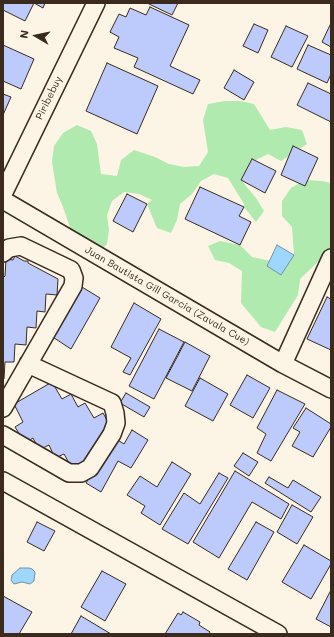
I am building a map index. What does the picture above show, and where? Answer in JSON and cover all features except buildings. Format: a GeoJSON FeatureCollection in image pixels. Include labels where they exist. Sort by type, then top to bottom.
{"type":"FeatureCollection","features":[{"type":"Feature","properties":{"kind":"street","name":"Piribebuy"},"geometry":{"type":"LineString","coordinates":[[3,194],[96,3]]}},
{"type":"Feature","properties":{"kind":"street","name":"Juan Bautista Gill Garcia (Zavala Cue)"},"geometry":{"type":"LineString","coordinates":[[3,200],[331,390]]}},
{"type":"Feature","properties":{"kind":"street"},"geometry":{"type":"LineString","coordinates":[[3,253],[9,248],[21,246],[71,270],[74,278],[73,286],[3,408]]}},
{"type":"Feature","properties":{"kind":"street"},"geometry":{"type":"LineString","coordinates":[[284,364],[331,258]]}},
{"type":"Feature","properties":{"kind":"street"},"geometry":{"type":"LineString","coordinates":[[3,435],[70,473],[81,473],[90,468],[112,434],[116,423],[112,403],[28,364]]}},
{"type":"Feature","properties":{"kind":"street"},"geometry":{"type":"LineString","coordinates":[[3,481],[278,634]]}},
{"type":"Feature","properties":{"kind":"green space"},"geometry":{"type":"Polygon","coordinates":[[[225,101],[240,101],[254,104],[270,130],[286,127],[302,130],[307,144],[281,161],[268,154],[254,161],[245,173],[241,180],[256,198],[264,211],[256,222],[244,207],[244,204],[228,178],[214,174],[201,181],[192,194],[180,204],[177,220],[171,233],[157,228],[147,204],[152,200],[139,194],[124,192],[112,201],[107,215],[109,230],[107,244],[97,255],[73,236],[57,193],[52,162],[54,146],[63,133],[77,125],[91,131],[97,144],[101,174],[117,176],[121,160],[134,150],[155,157],[169,164],[184,167],[199,166],[208,152],[203,120],[208,104],[225,101]]]}},
{"type":"Feature","properties":{"kind":"green space"},"geometry":{"type":"Polygon","coordinates":[[[305,180],[331,183],[331,252],[323,257],[300,279],[298,295],[275,332],[261,327],[241,303],[242,271],[229,263],[215,260],[208,246],[220,241],[240,245],[252,257],[281,263],[294,255],[292,227],[282,216],[282,201],[291,188],[305,180]]]}},
{"type":"Feature","properties":{"kind":"water"},"geometry":{"type":"Polygon","coordinates":[[[277,245],[294,255],[281,275],[267,266],[277,245]]]}},
{"type":"Feature","properties":{"kind":"water"},"geometry":{"type":"Polygon","coordinates":[[[20,568],[32,569],[35,572],[34,581],[30,584],[22,582],[14,584],[11,580],[12,575],[20,568]]]}}]}
